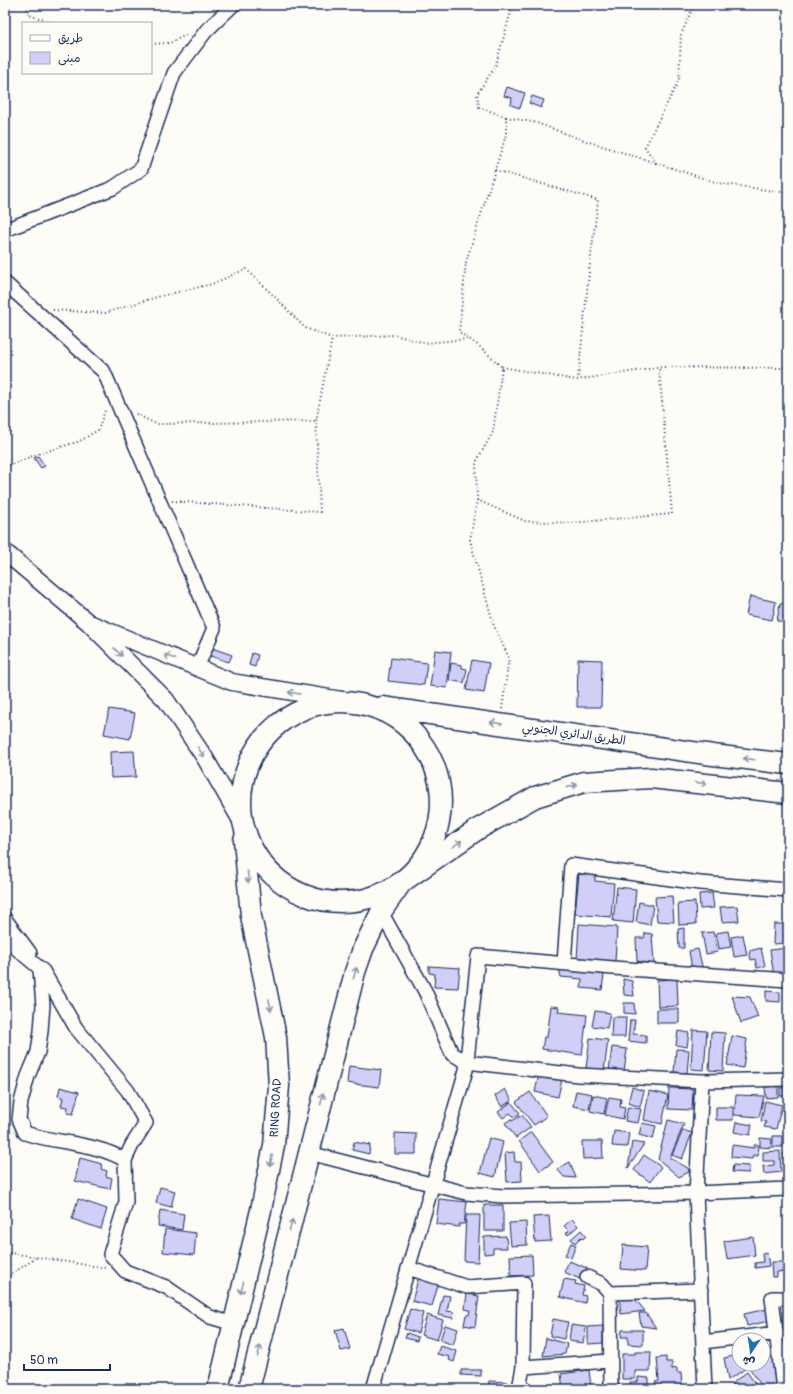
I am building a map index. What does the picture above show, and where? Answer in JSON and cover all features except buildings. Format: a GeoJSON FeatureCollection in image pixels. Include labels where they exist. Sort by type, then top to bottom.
{"type":"FeatureCollection","features":[{"type":"Feature","properties":{"kind":"main road","name":"RING ROAD"},"geometry":{"type":"LineString","coordinates":[[218,1389],[261,1210],[274,1145],[279,1086],[276,1037],[251,916],[241,791],[250,759],[269,732],[295,712],[327,702],[360,703]]}},
{"type":"Feature","properties":{"kind":"main road","name":"الطريق الدائري الجنوبي"},"geometry":{"type":"LineString","coordinates":[[360,703],[713,755],[788,764]]}},
{"type":"Feature","properties":{"kind":"main road"},"geometry":{"type":"LineString","coordinates":[[249,1389],[355,972],[366,942],[381,912],[402,882],[425,858],[438,828],[442,796],[434,764],[417,736],[392,715],[360,703]]}},
{"type":"Feature","properties":{"kind":"main road"},"geometry":{"type":"LineString","coordinates":[[243,824],[255,854],[277,880],[306,896],[340,902],[372,897],[402,882],[478,828],[535,797],[584,782],[651,778],[788,793]]}},
{"type":"Feature","properties":{"kind":"street"},"geometry":{"type":"LineString","coordinates":[[5,230],[114,188],[141,169],[174,72],[206,32],[234,5]]}},
{"type":"Feature","properties":{"kind":"street"},"geometry":{"type":"LineString","coordinates":[[5,283],[104,372],[214,628],[197,668]]}},
{"type":"Feature","properties":{"kind":"street"},"geometry":{"type":"LineString","coordinates":[[5,552],[89,622],[166,700],[205,758],[243,824]]}},
{"type":"Feature","properties":{"kind":"street"},"geometry":{"type":"LineString","coordinates":[[89,622],[232,682],[360,703]]}},
{"type":"Feature","properties":{"kind":"street"},"geometry":{"type":"LineString","coordinates":[[564,963],[571,865],[700,883],[788,890]]}},
{"type":"Feature","properties":{"kind":"street"},"geometry":{"type":"LineString","coordinates":[[381,912],[425,991],[452,1054],[467,1062],[578,1075],[702,1081],[788,1079]]}},
{"type":"Feature","properties":{"kind":"street"},"geometry":{"type":"LineString","coordinates":[[5,919],[42,970],[76,1028],[128,1091],[146,1123],[132,1145],[125,1160],[126,1202],[110,1254],[125,1271],[166,1287],[210,1317],[234,1324]]}},
{"type":"Feature","properties":{"kind":"street"},"geometry":{"type":"LineString","coordinates":[[5,939],[42,970],[43,1005],[38,1052],[28,1076],[21,1102],[19,1119],[24,1133],[41,1138],[100,1149],[110,1152],[125,1160]]}},
{"type":"Feature","properties":{"kind":"street"},"geometry":{"type":"LineString","coordinates":[[373,1389],[431,1185],[466,1070],[478,956],[788,980]]}},
{"type":"Feature","properties":{"kind":"street"},"geometry":{"type":"LineString","coordinates":[[702,1081],[696,1193],[706,1388]]}},
{"type":"Feature","properties":{"kind":"street"},"geometry":{"type":"LineString","coordinates":[[309,1153],[466,1193],[503,1196],[696,1193],[788,1189]]}},
{"type":"Feature","properties":{"kind":"street"},"geometry":{"type":"LineString","coordinates":[[408,1268],[467,1287],[524,1283],[523,1367],[519,1389]]}},
{"type":"Feature","properties":{"kind":"street"},"geometry":{"type":"LineString","coordinates":[[588,1277],[602,1284],[610,1293],[611,1389]]}},
{"type":"Feature","properties":{"kind":"street"},"geometry":{"type":"LineString","coordinates":[[610,1293],[701,1290]]}},
{"type":"Feature","properties":{"kind":"street"},"geometry":{"type":"LineString","coordinates":[[783,1389],[772,1298],[788,1298]]}},
{"type":"Feature","properties":{"kind":"street"},"geometry":{"type":"LineString","coordinates":[[703,1342],[777,1334]]}},
{"type":"Feature","properties":{"kind":"street"},"geometry":{"type":"LineString","coordinates":[[523,1367],[610,1361]]}},
{"type":"Feature","properties":{"kind":"path"},"geometry":{"type":"LineString","coordinates":[[26,5],[29,15],[51,22]]}},
{"type":"Feature","properties":{"kind":"path"},"geometry":{"type":"LineString","coordinates":[[513,5],[495,67],[477,94],[479,107],[506,117],[537,123],[577,138],[718,183],[788,193]]}},
{"type":"Feature","properties":{"kind":"path"},"geometry":{"type":"LineString","coordinates":[[656,164],[645,147],[679,80],[682,35],[694,5]]}},
{"type":"Feature","properties":{"kind":"path"},"geometry":{"type":"LineString","coordinates":[[152,44],[170,43],[195,30],[206,32]]}},
{"type":"Feature","properties":{"kind":"path"},"geometry":{"type":"LineString","coordinates":[[506,117],[506,135],[466,262],[458,332],[479,346],[502,367],[578,379],[659,368],[788,368]]}},
{"type":"Feature","properties":{"kind":"path"},"geometry":{"type":"LineString","coordinates":[[495,170],[598,200],[578,379]]}},
{"type":"Feature","properties":{"kind":"path"},"geometry":{"type":"LineString","coordinates":[[35,310],[105,313],[157,297],[212,284],[246,269],[305,328],[332,338],[395,335],[425,343],[469,339]]}},
{"type":"Feature","properties":{"kind":"path"},"geometry":{"type":"LineString","coordinates":[[158,500],[320,512],[316,421],[332,338]]}},
{"type":"Feature","properties":{"kind":"path"},"geometry":{"type":"LineString","coordinates":[[500,724],[509,658],[494,626],[470,540],[477,500],[476,462],[493,432],[502,367]]}},
{"type":"Feature","properties":{"kind":"path"},"geometry":{"type":"LineString","coordinates":[[477,500],[525,521],[570,523],[672,514],[659,368]]}},
{"type":"Feature","properties":{"kind":"path"},"geometry":{"type":"LineString","coordinates":[[5,467],[35,455],[80,442],[98,430],[107,405],[117,404],[156,424],[316,421]]}},
{"type":"Feature","properties":{"kind":"path"},"geometry":{"type":"LineString","coordinates":[[5,1252],[125,1271]]}},
{"type":"Feature","properties":{"kind":"path"},"geometry":{"type":"LineString","coordinates":[[5,1278],[37,1258]]}}]}
